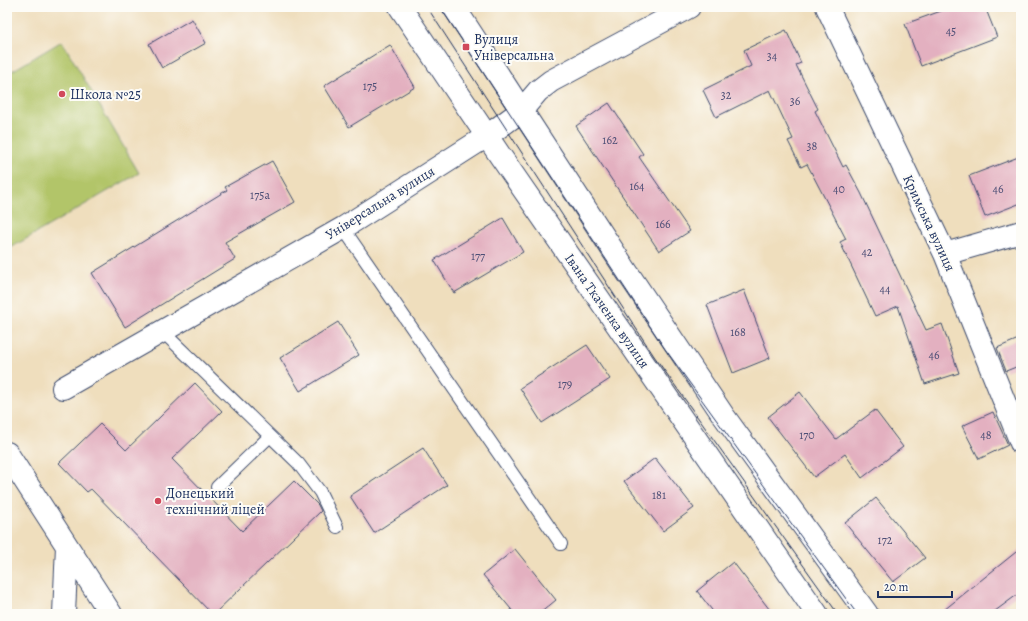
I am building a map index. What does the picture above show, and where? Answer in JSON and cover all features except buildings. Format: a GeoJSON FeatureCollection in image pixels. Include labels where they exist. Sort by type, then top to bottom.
{"type":"FeatureCollection","features":[{"type":"Feature","properties":{"kind":"street","name":"Івана Ткаченка вулиця"},"geometry":{"type":"LineString","coordinates":[[400,7],[816,614]]}},
{"type":"Feature","properties":{"kind":"street"},"geometry":{"type":"LineString","coordinates":[[454,7],[521,111],[723,415],[867,614]]}},
{"type":"Feature","properties":{"kind":"street","name":"Універсальна вулиця"},"geometry":{"type":"LineString","coordinates":[[63,388],[343,228],[487,136],[521,111],[538,91],[551,81],[689,7]]}},
{"type":"Feature","properties":{"kind":"street","name":"Кримська вулиця"},"geometry":{"type":"LineString","coordinates":[[827,7],[945,254],[1021,443]]}},
{"type":"Feature","properties":{"kind":"street"},"geometry":{"type":"LineString","coordinates":[[945,254],[1021,232]]}},
{"type":"Feature","properties":{"kind":"street"},"geometry":{"type":"LineString","coordinates":[[7,452],[111,614]]}},
{"type":"Feature","properties":{"kind":"street"},"geometry":{"type":"LineString","coordinates":[[64,614],[67,546]]}},
{"type":"Feature","properties":{"kind":"lane"},"geometry":{"type":"LineString","coordinates":[[343,228],[561,544]]}},
{"type":"Feature","properties":{"kind":"lane"},"geometry":{"type":"LineString","coordinates":[[162,331],[298,463],[320,492],[337,527]]}},
{"type":"Feature","properties":{"kind":"lane"},"geometry":{"type":"LineString","coordinates":[[217,487],[270,436]]}},
{"type":"Feature","properties":{"kind":"green space","name":"Школа №25"},"geometry":{"type":"Polygon","coordinates":[[[62,41],[139,173],[7,250],[7,74],[62,41]]]}},
{"type":"Feature","properties":{"kind":"tram line"},"geometry":{"type":"LineString","coordinates":[[427,7],[654,356],[838,614]]}},
{"type":"Feature","properties":{"kind":"tram line"},"geometry":{"type":"LineString","coordinates":[[440,7],[665,349],[857,614]]}},
{"type":"Feature","properties":{"kind":"place","name":"Вулиця Універсальна"},"geometry":{"type":"Point","coordinates":[466,47]}},
{"type":"Feature","properties":{"kind":"place","name":"Школа №25"},"geometry":{"type":"Point","coordinates":[62,94]}},
{"type":"Feature","properties":{"kind":"place","name":"Донецький технічний ліцей"},"geometry":{"type":"Point","coordinates":[158,501]}}]}
